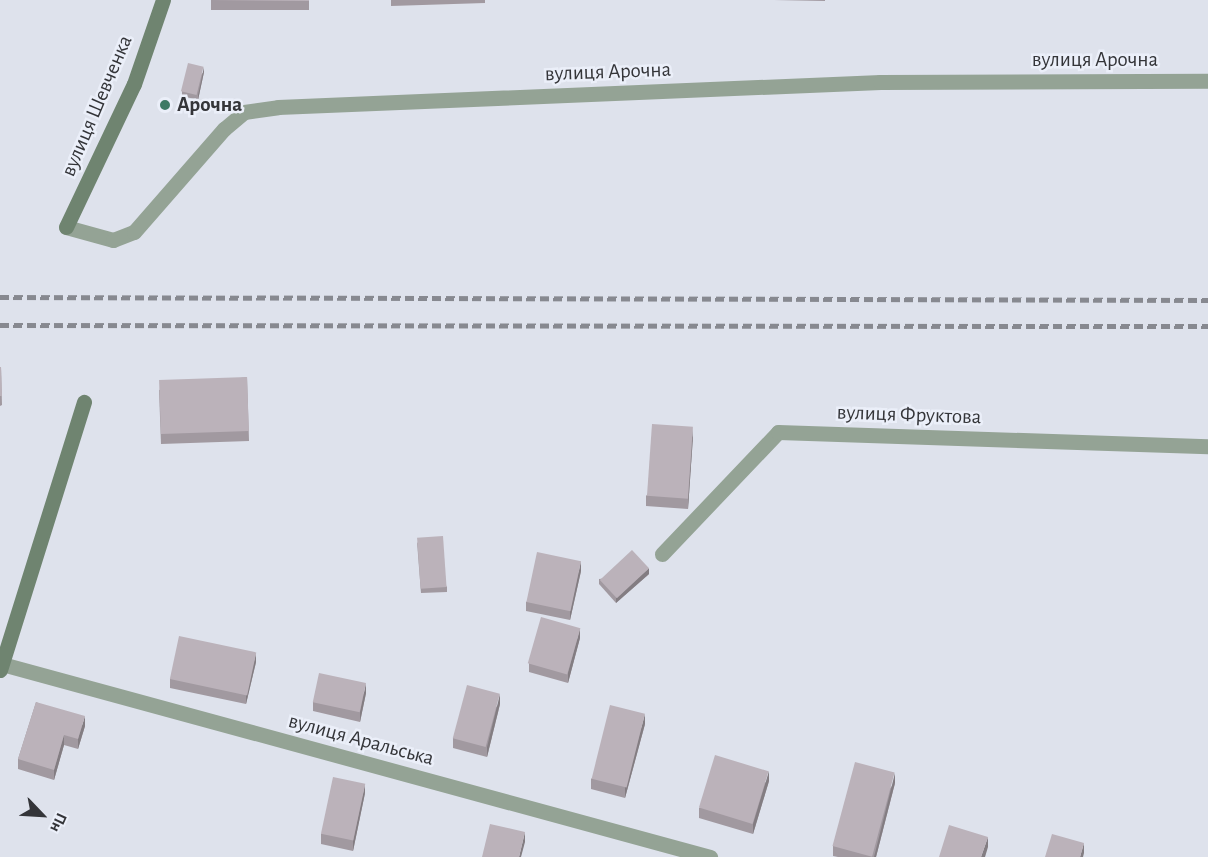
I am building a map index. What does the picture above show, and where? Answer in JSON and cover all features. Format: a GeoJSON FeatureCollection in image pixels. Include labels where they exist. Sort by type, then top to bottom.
{"type":"FeatureCollection","features":[{"type":"Feature","properties":{"kind":"street","name":"вулиця Шевченка"},"geometry":{"type":"LineString","coordinates":[[66,227],[134,84],[163,0]]}},
{"type":"Feature","properties":{"kind":"street","name":"вулиця Арочна"},"geometry":{"type":"LineString","coordinates":[[66,227],[113,240],[133,233],[224,129],[244,112],[279,107],[880,82],[1208,81]]}},
{"type":"Feature","properties":{"kind":"street"},"geometry":{"type":"LineString","coordinates":[[1,667],[84,402]]}},
{"type":"Feature","properties":{"kind":"street","name":"вулиця Фруктова"},"geometry":{"type":"LineString","coordinates":[[662,554],[778,432],[1208,446]]}},
{"type":"Feature","properties":{"kind":"street","name":"вулиця Аральська"},"geometry":{"type":"LineString","coordinates":[[1,667],[710,857]]}},
{"type":"Feature","properties":{"kind":"building"},"geometry":{"type":"Polygon","coordinates":[[[211,0],[309,0],[309,1],[211,0]]]}},
{"type":"Feature","properties":{"kind":"building"},"geometry":{"type":"Polygon","coordinates":[[[188,63],[204,67],[197,95],[181,91],[188,63]]]}},
{"type":"Feature","properties":{"kind":"building"},"geometry":{"type":"Polygon","coordinates":[[[1,367],[2,396],[0,396],[1,367]]]}},
{"type":"Feature","properties":{"kind":"building"},"geometry":{"type":"Polygon","coordinates":[[[247,377],[249,431],[161,434],[159,380],[247,377]]]}},
{"type":"Feature","properties":{"kind":"building"},"geometry":{"type":"Polygon","coordinates":[[[652,424],[693,427],[688,499],[647,496],[652,424]]]}},
{"type":"Feature","properties":{"kind":"building"},"geometry":{"type":"Polygon","coordinates":[[[443,536],[447,587],[421,589],[417,538],[443,536]]]}},
{"type":"Feature","properties":{"kind":"building"},"geometry":{"type":"Polygon","coordinates":[[[632,550],[649,568],[617,598],[600,580],[632,550]]]}},
{"type":"Feature","properties":{"kind":"building"},"geometry":{"type":"Polygon","coordinates":[[[537,552],[581,561],[570,611],[526,602],[537,552]]]}},
{"type":"Feature","properties":{"kind":"building"},"geometry":{"type":"Polygon","coordinates":[[[541,617],[580,628],[567,674],[528,663],[541,617]]]}},
{"type":"Feature","properties":{"kind":"building"},"geometry":{"type":"Polygon","coordinates":[[[179,636],[256,652],[247,695],[170,679],[179,636]]]}},
{"type":"Feature","properties":{"kind":"building"},"geometry":{"type":"Polygon","coordinates":[[[319,673],[366,683],[360,712],[313,702],[319,673]]]}},
{"type":"Feature","properties":{"kind":"building"},"geometry":{"type":"Polygon","coordinates":[[[467,685],[500,694],[486,747],[453,738],[467,685]]]}},
{"type":"Feature","properties":{"kind":"building"},"geometry":{"type":"Polygon","coordinates":[[[36,702],[85,716],[78,739],[64,735],[54,770],[18,759],[36,702]]]}},
{"type":"Feature","properties":{"kind":"building"},"geometry":{"type":"Polygon","coordinates":[[[610,705],[645,714],[627,787],[592,779],[610,705]]]}},
{"type":"Feature","properties":{"kind":"building"},"geometry":{"type":"Polygon","coordinates":[[[715,755],[769,771],[752,824],[699,808],[715,755]]]}},
{"type":"Feature","properties":{"kind":"building"},"geometry":{"type":"Polygon","coordinates":[[[855,762],[895,773],[872,857],[832,846],[855,762]]]}},
{"type":"Feature","properties":{"kind":"building"},"geometry":{"type":"Polygon","coordinates":[[[333,777],[365,784],[353,841],[321,834],[333,777]]]}},
{"type":"Feature","properties":{"kind":"building"},"geometry":{"type":"Polygon","coordinates":[[[490,824],[525,832],[519,857],[482,857],[490,824]]]}},
{"type":"Feature","properties":{"kind":"building"},"geometry":{"type":"Polygon","coordinates":[[[949,825],[988,837],[981,857],[939,857],[949,825]]]}},
{"type":"Feature","properties":{"kind":"building"},"geometry":{"type":"Polygon","coordinates":[[[1052,834],[1084,843],[1080,857],[1045,857],[1052,834]]]}},
{"type":"Feature","properties":{"kind":"railway"},"geometry":{"type":"LineString","coordinates":[[0,297],[1208,300]]}},
{"type":"Feature","properties":{"kind":"railway"},"geometry":{"type":"LineString","coordinates":[[0,325],[1208,326]]}},
{"type":"Feature","properties":{"kind":"place","name":"Арочна"},"geometry":{"type":"Point","coordinates":[165,105]}}]}
